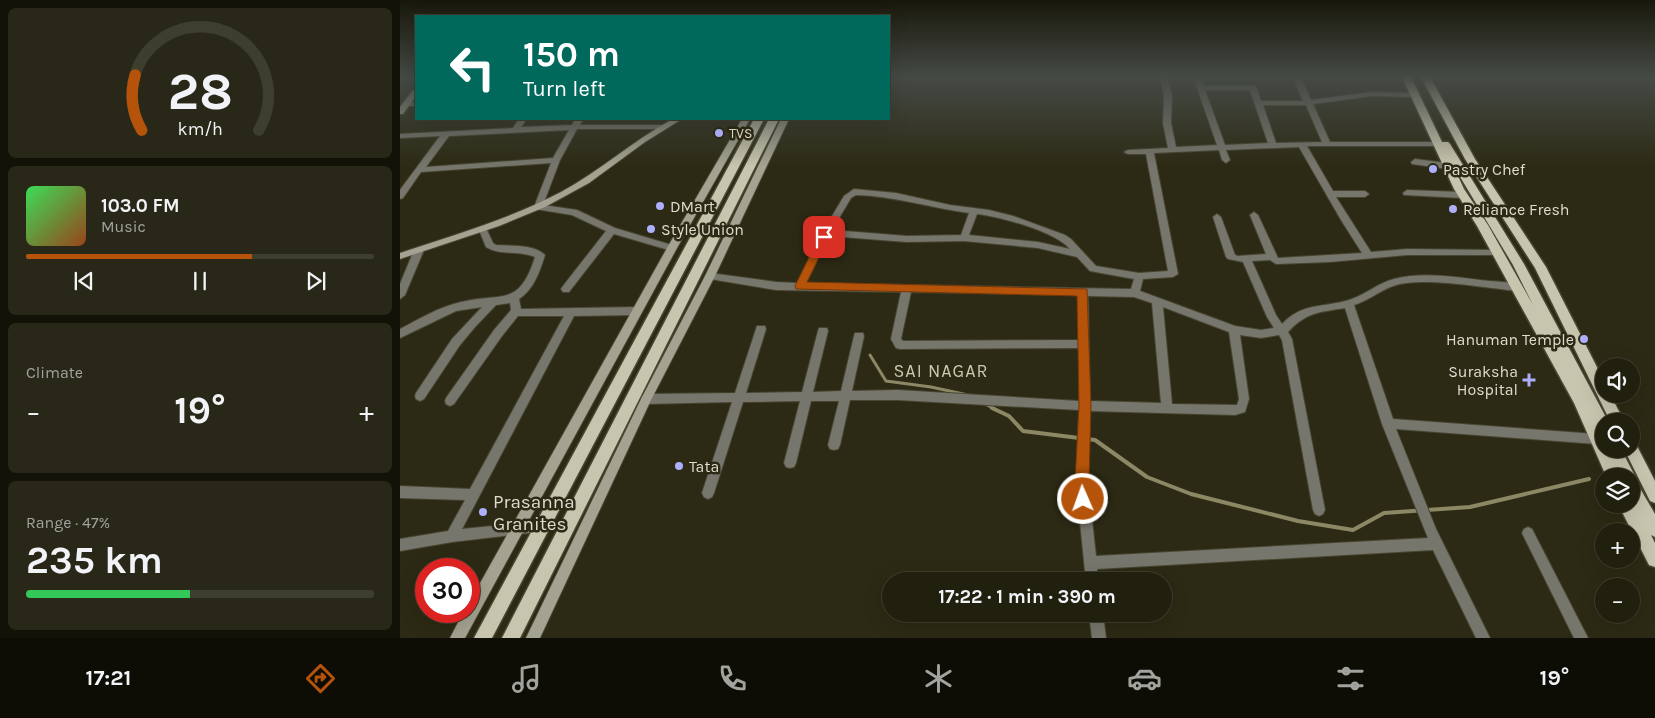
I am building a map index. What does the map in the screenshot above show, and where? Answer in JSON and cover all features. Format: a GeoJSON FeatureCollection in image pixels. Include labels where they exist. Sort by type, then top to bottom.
{"type":"FeatureCollection","features":[{"type":"Feature","properties":{"kind":"main road"},"geometry":{"type":"LineString","coordinates":[[1420,107],[1462,195],[1498,253],[1556,356],[1595,437]]}},
{"type":"Feature","properties":{"kind":"main road"},"geometry":{"type":"LineString","coordinates":[[1427,107],[1447,146],[1518,264],[1597,413]]}},
{"type":"Feature","properties":{"kind":"main road"},"geometry":{"type":"LineString","coordinates":[[1441,107],[1470,159],[1540,267],[1613,413]]}},
{"type":"Feature","properties":{"kind":"main road"},"geometry":{"type":"LineString","coordinates":[[483,638],[757,120]]}},
{"type":"Feature","properties":{"kind":"main road"},"geometry":{"type":"LineString","coordinates":[[511,638],[773,120]]}},
{"type":"Feature","properties":{"kind":"main road"},"geometry":{"type":"LineString","coordinates":[[1636,458],[1655,496]]}},
{"type":"Feature","properties":{"kind":"main road"},"geometry":{"type":"LineString","coordinates":[[1640,501],[1655,529]]}},
{"type":"Feature","properties":{"kind":"main road"},"geometry":{"type":"LineString","coordinates":[[1631,513],[1655,559]]}},
{"type":"Feature","properties":{"kind":"street"},"geometry":{"type":"LineString","coordinates":[[1168,107],[1167,123],[1172,148]]}},
{"type":"Feature","properties":{"kind":"street"},"geometry":{"type":"LineString","coordinates":[[1208,107],[1226,160]]}},
{"type":"Feature","properties":{"kind":"street"},"geometry":{"type":"LineString","coordinates":[[1260,107],[1273,145]]}},
{"type":"Feature","properties":{"kind":"street"},"geometry":{"type":"LineString","coordinates":[[1309,107],[1327,143]]}},
{"type":"Feature","properties":{"kind":"street"},"geometry":{"type":"LineString","coordinates":[[516,130],[522,120]]}},
{"type":"Feature","properties":{"kind":"street"},"geometry":{"type":"LineString","coordinates":[[538,208],[556,160],[578,120]]}},
{"type":"Feature","properties":{"kind":"street"},"geometry":{"type":"LineString","coordinates":[[625,127],[629,120]]}},
{"type":"Feature","properties":{"kind":"street"},"geometry":{"type":"LineString","coordinates":[[400,256],[483,230],[538,208],[586,181],[663,127],[676,120]]}},
{"type":"Feature","properties":{"kind":"street"},"geometry":{"type":"LineString","coordinates":[[457,638],[672,248],[745,120]]}},
{"type":"Feature","properties":{"kind":"street"},"geometry":{"type":"LineString","coordinates":[[533,638],[646,399],[710,276],[785,120]]}},
{"type":"Feature","properties":{"kind":"street"},"geometry":{"type":"LineString","coordinates":[[400,136],[574,127],[663,127]]}},
{"type":"Feature","properties":{"kind":"street"},"geometry":{"type":"LineString","coordinates":[[400,196],[446,134]]}},
{"type":"Feature","properties":{"kind":"street"},"geometry":{"type":"LineString","coordinates":[[1128,152],[1172,148],[1327,143],[1437,144]]}},
{"type":"Feature","properties":{"kind":"street"},"geometry":{"type":"LineString","coordinates":[[1302,144],[1368,255]]}},
{"type":"Feature","properties":{"kind":"street"},"geometry":{"type":"LineString","coordinates":[[800,286],[826,233],[848,196],[854,192],[896,196],[950,208],[1010,218],[1062,237],[1093,269],[1139,276],[1173,274],[1149,150]]}},
{"type":"Feature","properties":{"kind":"street"},"geometry":{"type":"LineString","coordinates":[[419,170],[556,160]]}},
{"type":"Feature","properties":{"kind":"street"},"geometry":{"type":"LineString","coordinates":[[1415,162],[1448,166]]}},
{"type":"Feature","properties":{"kind":"street"},"geometry":{"type":"LineString","coordinates":[[1407,193],[1462,195]]}},
{"type":"Feature","properties":{"kind":"street"},"geometry":{"type":"LineString","coordinates":[[1332,194],[1365,194]]}},
{"type":"Feature","properties":{"kind":"street"},"geometry":{"type":"LineString","coordinates":[[538,208],[574,212],[612,230],[672,248]]}},
{"type":"Feature","properties":{"kind":"street"},"geometry":{"type":"LineString","coordinates":[[964,238],[974,211]]}},
{"type":"Feature","properties":{"kind":"street"},"geometry":{"type":"LineString","coordinates":[[1254,215],[1272,257],[1280,262],[1407,252],[1498,253]]}},
{"type":"Feature","properties":{"kind":"street"},"geometry":{"type":"LineString","coordinates":[[1217,217],[1231,257],[1246,259],[1272,257]]}},
{"type":"Feature","properties":{"kind":"street"},"geometry":{"type":"LineString","coordinates":[[400,334],[453,308],[514,297],[532,277],[540,255],[530,251],[489,246],[483,230]]}},
{"type":"Feature","properties":{"kind":"street"},"geometry":{"type":"LineString","coordinates":[[566,288],[612,230]]}},
{"type":"Feature","properties":{"kind":"street"},"geometry":{"type":"LineString","coordinates":[[826,233],[907,239],[964,238],[1038,244],[1081,255]]}},
{"type":"Feature","properties":{"kind":"street"},"geometry":{"type":"LineString","coordinates":[[400,295],[419,250]]}},
{"type":"Feature","properties":{"kind":"street"},"geometry":{"type":"LineString","coordinates":[[1246,259],[1270,312],[1287,339],[1319,510]]}},
{"type":"Feature","properties":{"kind":"street"},"geometry":{"type":"LineString","coordinates":[[710,276],[776,286],[1135,293],[1234,330],[1261,334],[1283,330],[1292,318],[1300,313],[1348,304],[1357,301],[1384,285],[1410,280],[1517,287]]}},
{"type":"Feature","properties":{"kind":"street"},"geometry":{"type":"LineString","coordinates":[[1135,293],[1139,276]]}},
{"type":"Feature","properties":{"kind":"street"},"geometry":{"type":"LineString","coordinates":[[907,288],[896,339],[900,344],[1084,344]]}},
{"type":"Feature","properties":{"kind":"street"},"geometry":{"type":"LineString","coordinates":[[1083,292],[1085,406],[1082,483],[1090,572]]}},
{"type":"Feature","properties":{"kind":"street"},"geometry":{"type":"LineString","coordinates":[[450,401],[502,327],[516,311],[514,297]]}},
{"type":"Feature","properties":{"kind":"street"},"geometry":{"type":"LineString","coordinates":[[420,396],[456,342],[495,300]]}},
{"type":"Feature","properties":{"kind":"street"},"geometry":{"type":"LineString","coordinates":[[1157,301],[1167,409]]}},
{"type":"Feature","properties":{"kind":"street"},"geometry":{"type":"LineString","coordinates":[[1348,304],[1388,424],[1416,496],[1483,638]]}},
{"type":"Feature","properties":{"kind":"street"},"geometry":{"type":"LineString","coordinates":[[516,311],[526,314],[638,310]]}},
{"type":"Feature","properties":{"kind":"street"},"geometry":{"type":"LineString","coordinates":[[452,536],[571,312]]}},
{"type":"Feature","properties":{"kind":"street"},"geometry":{"type":"LineString","coordinates":[[708,493],[761,329]]}},
{"type":"Feature","properties":{"kind":"street"},"geometry":{"type":"LineString","coordinates":[[646,399],[898,395],[1085,406],[1235,410],[1241,409],[1244,399],[1234,330]]}},
{"type":"Feature","properties":{"kind":"street"},"geometry":{"type":"LineString","coordinates":[[790,463],[823,331]]}},
{"type":"Feature","properties":{"kind":"street"},"geometry":{"type":"LineString","coordinates":[[834,445],[859,336]]}},
{"type":"Feature","properties":{"kind":"street"},"geometry":{"type":"LineString","coordinates":[[1388,424],[1595,439]]}},
{"type":"Feature","properties":{"kind":"street"},"geometry":{"type":"LineString","coordinates":[[400,492],[475,495]]}},
{"type":"Feature","properties":{"kind":"street"},"geometry":{"type":"LineString","coordinates":[[400,545],[452,536],[542,527]]}},
{"type":"Feature","properties":{"kind":"street"},"geometry":{"type":"LineString","coordinates":[[1528,533],[1581,638]]}},
{"type":"Feature","properties":{"kind":"street"},"geometry":{"type":"LineString","coordinates":[[1089,564],[1438,544]]}},
{"type":"Feature","properties":{"kind":"street"},"geometry":{"type":"LineString","coordinates":[[1097,622],[1099,638]]}},
{"type":"Feature","properties":{"kind":"waterway"},"geometry":{"type":"LineString","coordinates":[[870,355],[886,381],[931,387],[968,395]]}},
{"type":"Feature","properties":{"kind":"waterway"},"geometry":{"type":"LineString","coordinates":[[985,404],[995,409]]}},
{"type":"Feature","properties":{"kind":"waterway"},"geometry":{"type":"LineString","coordinates":[[992,408],[1009,416],[1023,431],[1095,440],[1147,477],[1191,494],[1298,521],[1353,530],[1384,513],[1470,507],[1589,479]]}},
{"type":"Feature","properties":{"kind":"place","name":"TVS"},"geometry":{"type":"Point","coordinates":[719,133]}},
{"type":"Feature","properties":{"kind":"place","name":"Pastry Chef"},"geometry":{"type":"Point","coordinates":[1433,169]}},
{"type":"Feature","properties":{"kind":"place","name":"DMart"},"geometry":{"type":"Point","coordinates":[660,206]}},
{"type":"Feature","properties":{"kind":"place","name":"Reliance Fresh"},"geometry":{"type":"Point","coordinates":[1453,209]}},
{"type":"Feature","properties":{"kind":"place","name":"Style Union"},"geometry":{"type":"Point","coordinates":[651,229]}},
{"type":"Feature","properties":{"kind":"place","name":"Hanuman Temple"},"geometry":{"type":"Point","coordinates":[1584,339]}},
{"type":"Feature","properties":{"kind":"place","name":"Suraksha Hospital"},"geometry":{"type":"Point","coordinates":[1529,380]}},
{"type":"Feature","properties":{"kind":"place","name":"Tata"},"geometry":{"type":"Point","coordinates":[679,466]}},
{"type":"Feature","properties":{"kind":"place","name":"Prasanna Granites"},"geometry":{"type":"Point","coordinates":[483,512]}},
{"type":"Feature","properties":{"kind":"district","name":"SAI NAGAR"},"geometry":{"type":"Point","coordinates":[941,371]}},
{"type":"Feature","properties":{"kind":"route"},"geometry":{"type":"LineString","coordinates":[[824,237],[800,286],[1083,292],[1085,406],[1083,499]]}}]}
